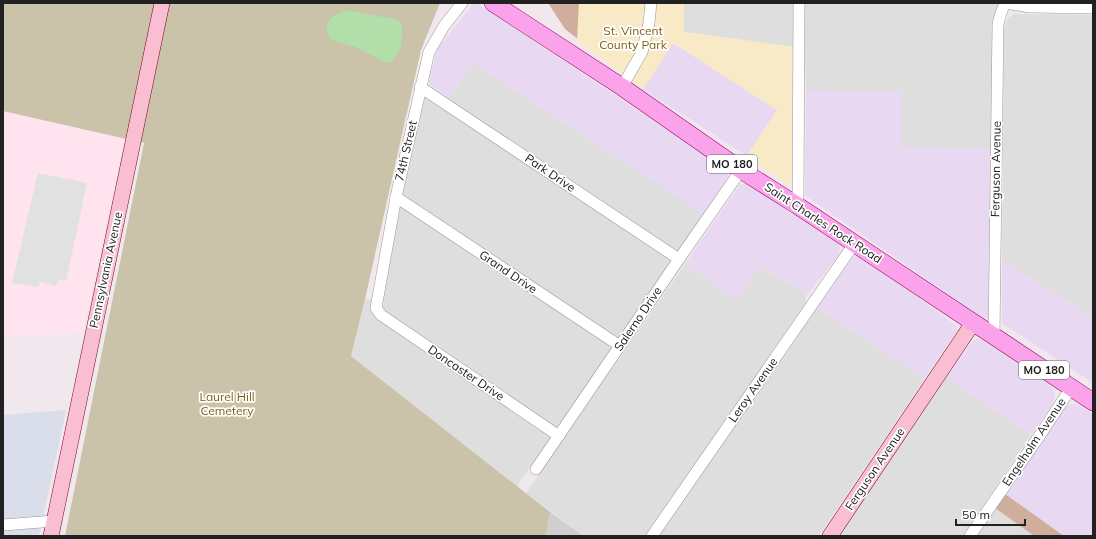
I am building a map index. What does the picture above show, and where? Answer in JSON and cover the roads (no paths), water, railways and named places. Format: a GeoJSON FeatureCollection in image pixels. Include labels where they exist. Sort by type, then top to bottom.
{"type":"FeatureCollection","features":[{"type":"Feature","properties":{"kind":"main road","name":"Saint Charles Rock Road"},"geometry":{"type":"LineString","coordinates":[[493,3],[622,87],[741,170],[798,206],[1093,402]]}},
{"type":"Feature","properties":{"kind":"street","name":"Pennsylvania Avenue"},"geometry":{"type":"LineString","coordinates":[[51,536],[162,3]]}},
{"type":"Feature","properties":{"kind":"street","name":"74th Street"},"geometry":{"type":"LineString","coordinates":[[376,308],[396,197],[429,52],[444,26],[462,3]]}},
{"type":"Feature","properties":{"kind":"street"},"geometry":{"type":"LineString","coordinates":[[622,87],[642,52],[649,23],[651,3]]}},
{"type":"Feature","properties":{"kind":"street"},"geometry":{"type":"LineString","coordinates":[[798,206],[799,3]]}},
{"type":"Feature","properties":{"kind":"street"},"geometry":{"type":"LineString","coordinates":[[1005,3],[1030,7],[1093,8]]}},
{"type":"Feature","properties":{"kind":"street","name":"Ferguson Avenue"},"geometry":{"type":"LineString","coordinates":[[994,337],[998,24],[1005,3]]}},
{"type":"Feature","properties":{"kind":"street","name":"Park Drive"},"geometry":{"type":"LineString","coordinates":[[420,87],[679,259]]}},
{"type":"Feature","properties":{"kind":"street","name":"Salerno Drive"},"geometry":{"type":"LineString","coordinates":[[536,469],[741,170]]}},
{"type":"Feature","properties":{"kind":"street","name":"Grand Drive"},"geometry":{"type":"LineString","coordinates":[[396,197],[620,346]]}},
{"type":"Feature","properties":{"kind":"street","name":"Leroy Avenue"},"geometry":{"type":"LineString","coordinates":[[652,536],[854,244]]}},
{"type":"Feature","properties":{"kind":"street","name":"Doncaster Drive"},"geometry":{"type":"LineString","coordinates":[[376,308],[381,315],[559,436]]}},
{"type":"Feature","properties":{"kind":"street","name":"Ferguson Avenue"},"geometry":{"type":"LineString","coordinates":[[830,536],[973,323]]}},
{"type":"Feature","properties":{"kind":"street","name":"Engelholm Avenue"},"geometry":{"type":"LineString","coordinates":[[970,536],[1071,388]]}},
{"type":"Feature","properties":{"kind":"street"},"geometry":{"type":"LineString","coordinates":[[3,525],[54,521]]}},
{"type":"Feature","properties":{"kind":"park label","name":"St. Vincent County Park"},"geometry":{"type":"Point","coordinates":[633,38]}},
{"type":"Feature","properties":{"kind":"park label","name":"Laurel Hill Cemetery"},"geometry":{"type":"Point","coordinates":[227,404]}}]}
